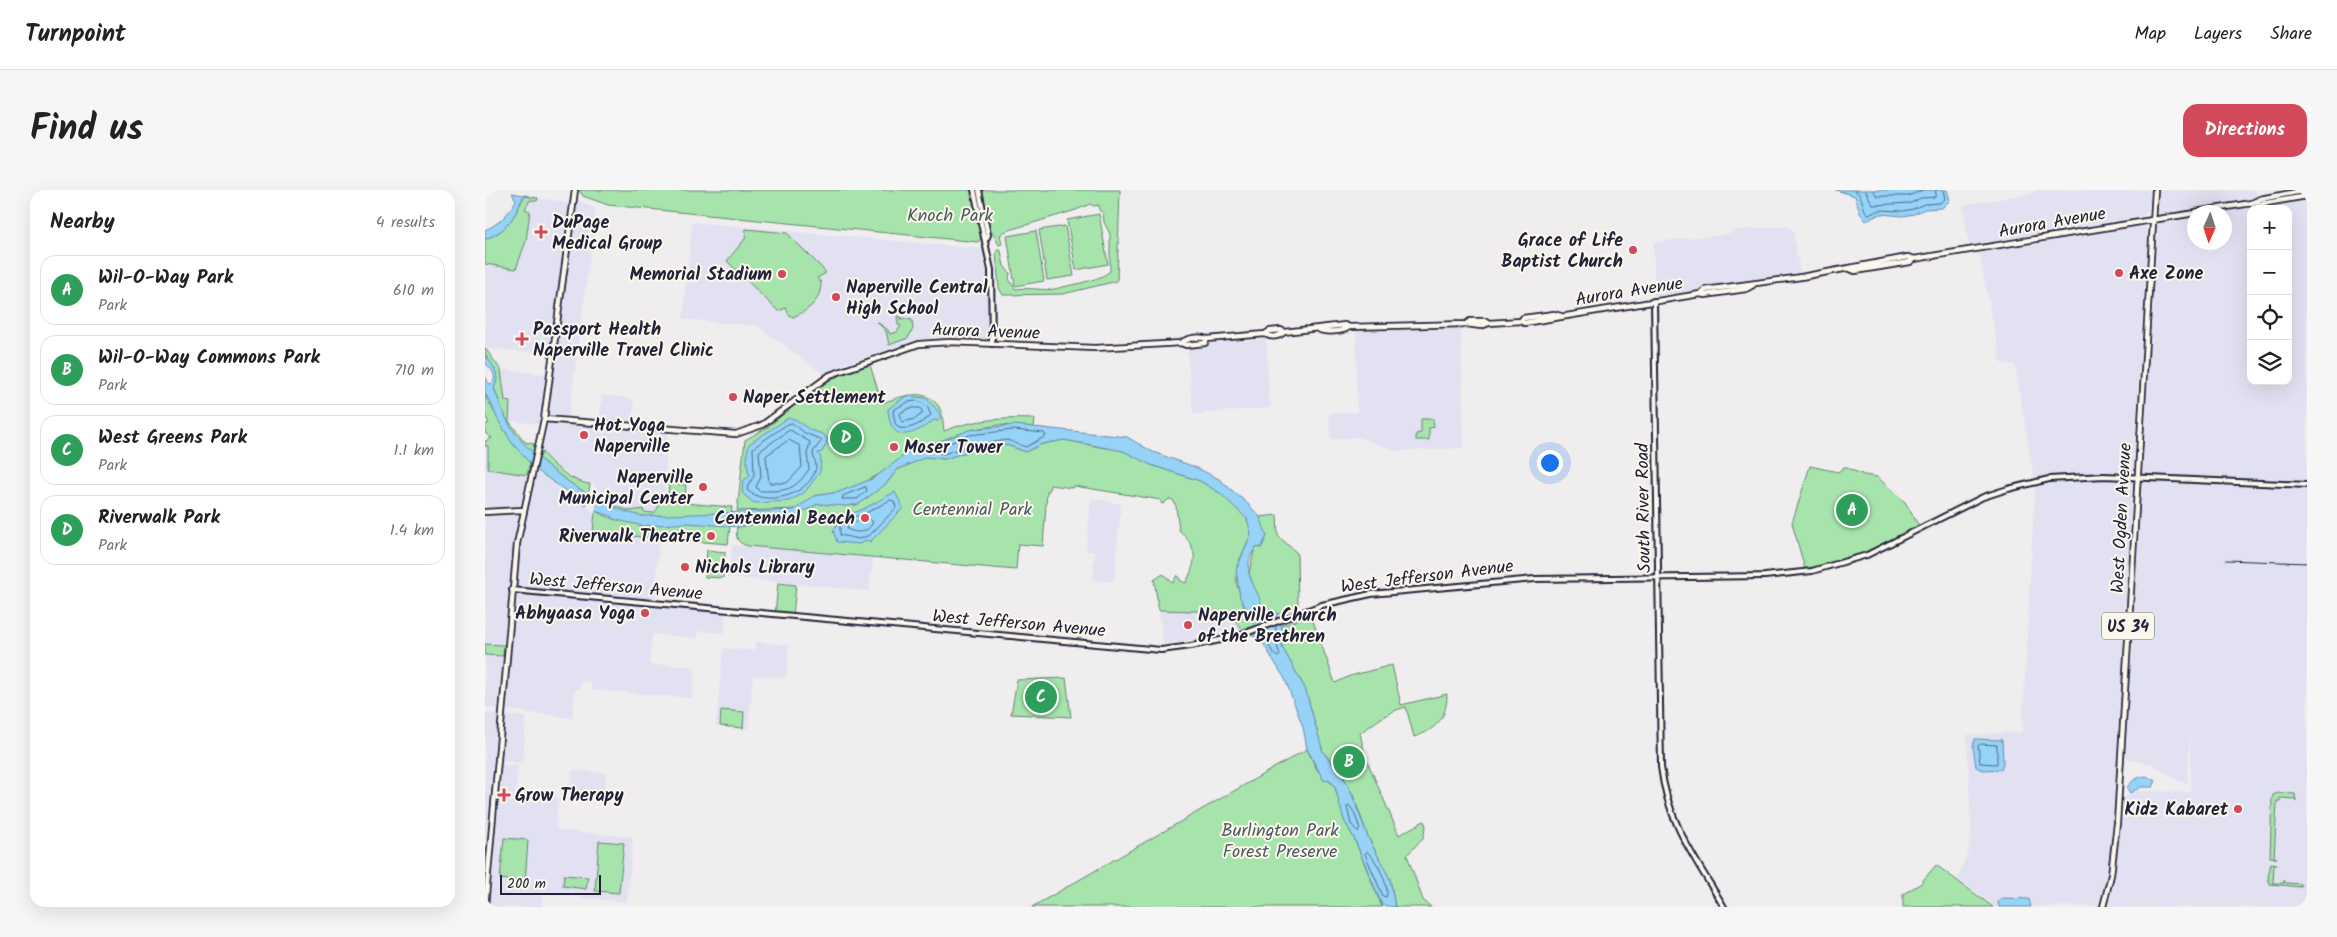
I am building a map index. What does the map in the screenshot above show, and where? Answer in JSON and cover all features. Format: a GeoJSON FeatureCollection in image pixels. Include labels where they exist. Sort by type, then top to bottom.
{"type":"FeatureCollection","features":[{"type":"Feature","properties":{"kind":"main road"},"geometry":{"type":"LineString","coordinates":[[485,907],[517,544],[544,419],[575,190]]}},
{"type":"Feature","properties":{"kind":"main road","name":"West Ogden Avenue"},"geometry":{"type":"LineString","coordinates":[[2103,907],[2111,875],[2117,823],[2155,190]]}},
{"type":"Feature","properties":{"kind":"main road","name":"Aurora Avenue"},"geometry":{"type":"LineString","coordinates":[[2257,202],[2259,199],[2307,190]]}},
{"type":"Feature","properties":{"kind":"main road","name":"Aurora Avenue"},"geometry":{"type":"LineString","coordinates":[[2232,206],[2257,202],[2261,204],[2307,196]]}},
{"type":"Feature","properties":{"kind":"main road","name":"Aurora Avenue"},"geometry":{"type":"LineString","coordinates":[[544,419],[736,434],[762,425],[818,383],[856,364],[907,347],[927,343],[1095,348],[1181,343],[1185,340],[1204,338],[1265,334],[1269,336],[1280,335],[1283,332],[1318,329],[1322,332],[1346,330],[1349,327],[1465,324],[1481,326],[1489,323],[1521,321],[1523,318],[1554,314],[1561,316],[1701,294],[1746,289],[1753,285],[1850,269],[1855,271],[1910,262],[1915,259],[2187,214]]}},
{"type":"Feature","properties":{"kind":"main road"},"geometry":{"type":"LineString","coordinates":[[485,512],[523,510]]}},
{"type":"Feature","properties":{"kind":"street"},"geometry":{"type":"LineString","coordinates":[[974,190],[983,236],[986,239]]}},
{"type":"Feature","properties":{"kind":"street"},"geometry":{"type":"LineString","coordinates":[[979,190],[988,235],[986,239],[992,277],[991,344]]}},
{"type":"Feature","properties":{"kind":"street","name":"South River Road"},"geometry":{"type":"LineString","coordinates":[[1654,301],[1661,760],[1672,816],[1724,907]]}},
{"type":"Feature","properties":{"kind":"street","name":"West Jefferson Avenue"},"geometry":{"type":"LineString","coordinates":[[512,590],[1155,650],[1191,646],[1250,632],[1322,605],[1371,594],[1535,578],[1778,575],[1825,568],[1867,555],[1962,506],[2008,489],[2074,476],[2307,485]]}},
{"type":"Feature","properties":{"kind":"shaded area"},"geometry":{"type":"Polygon","coordinates":[[[2034,190],[2151,190],[2149,209],[2144,216],[1969,245],[1963,205],[2034,193],[2034,190]]]}},
{"type":"Feature","properties":{"kind":"shaded area"},"geometry":{"type":"Polygon","coordinates":[[[2160,190],[2257,190],[2256,205],[2247,205],[2247,385],[2292,385],[2292,205],[2273,205],[2307,198],[2307,907],[2109,907],[2115,876],[2124,798],[2136,791],[2191,792],[2190,730],[2187,783],[2178,781],[2153,764],[2128,759],[2125,753],[2160,190]]]}},
{"type":"Feature","properties":{"kind":"shaded area"},"geometry":{"type":"Polygon","coordinates":[[[538,198],[570,203],[548,354],[485,348],[485,264],[516,269],[530,211],[524,210],[530,200],[537,201],[538,198]]]}},
{"type":"Feature","properties":{"kind":"shaded area"},"geometry":{"type":"Polygon","coordinates":[[[576,200],[596,209],[568,421],[599,424],[602,395],[634,399],[632,425],[668,428],[664,495],[659,495],[661,515],[623,511],[593,497],[595,484],[576,479],[552,464],[541,451],[576,200]]]}},
{"type":"Feature","properties":{"kind":"shaded area","name":"Naperville Central High School"},"geometry":{"type":"Polygon","coordinates":[[[692,222],[983,249],[988,285],[987,339],[938,337],[916,340],[841,365],[824,374],[757,326],[683,319],[692,222]]]}},
{"type":"Feature","properties":{"kind":"shaded area"},"geometry":{"type":"Polygon","coordinates":[[[1785,226],[1793,230],[1800,273],[1654,297],[1654,242],[1785,226]]]}},
{"type":"Feature","properties":{"kind":"shaded area"},"geometry":{"type":"Polygon","coordinates":[[[2141,226],[2147,229],[2148,232],[2133,475],[2070,474],[2034,479],[2015,365],[2001,363],[1979,253],[2141,226]]]}},
{"type":"Feature","properties":{"kind":"shaded area"},"geometry":{"type":"Polygon","coordinates":[[[1461,328],[1464,448],[1398,451],[1358,437],[1331,439],[1329,413],[1357,412],[1356,331],[1461,328]]]}},
{"type":"Feature","properties":{"kind":"shaded area"},"geometry":{"type":"Polygon","coordinates":[[[1266,339],[1270,408],[1193,414],[1187,346],[1266,339]]]}},
{"type":"Feature","properties":{"kind":"shaded area"},"geometry":{"type":"Polygon","coordinates":[[[501,370],[545,374],[539,424],[509,421],[510,402],[505,401],[501,370]]]}},
{"type":"Feature","properties":{"kind":"shaded area"},"geometry":{"type":"Polygon","coordinates":[[[485,446],[488,446],[488,469],[530,463],[536,471],[595,511],[594,533],[659,540],[655,603],[726,610],[724,633],[698,631],[697,638],[652,634],[649,664],[695,667],[692,698],[591,690],[591,682],[581,681],[580,689],[575,689],[572,718],[485,707],[485,655],[503,656],[503,645],[485,644],[485,446]]]}},
{"type":"Feature","properties":{"kind":"shaded area"},"geometry":{"type":"Polygon","coordinates":[[[2108,478],[2133,481],[2111,846],[2106,884],[2100,906],[1995,907],[1957,878],[1969,850],[1971,829],[1967,735],[2022,732],[2035,484],[2108,478]]]}},
{"type":"Feature","properties":{"kind":"shaded area"},"geometry":{"type":"Polygon","coordinates":[[[1091,498],[1121,504],[1114,582],[1093,580],[1095,552],[1086,551],[1091,498]]]}},
{"type":"Feature","properties":{"kind":"shaded area"},"geometry":{"type":"Polygon","coordinates":[[[732,545],[873,558],[869,591],[729,577],[732,545]]]}},
{"type":"Feature","properties":{"kind":"shaded area"},"geometry":{"type":"Polygon","coordinates":[[[1159,610],[1228,612],[1242,629],[1202,639],[1163,644],[1159,610]]]}},
{"type":"Feature","properties":{"kind":"shaded area"},"geometry":{"type":"Polygon","coordinates":[[[756,642],[789,645],[786,678],[753,675],[748,729],[716,726],[723,648],[755,651],[756,642]]]}},
{"type":"Feature","properties":{"kind":"shaded area"},"geometry":{"type":"Polygon","coordinates":[[[485,713],[498,714],[485,857],[485,713]]]}},
{"type":"Feature","properties":{"kind":"shaded area"},"geometry":{"type":"Polygon","coordinates":[[[505,715],[526,717],[523,763],[501,761],[505,715]]]}},
{"type":"Feature","properties":{"kind":"shaded area"},"geometry":{"type":"Polygon","coordinates":[[[500,764],[518,766],[516,793],[558,797],[556,830],[633,837],[627,902],[543,894],[541,907],[489,907],[500,764]]]}},
{"type":"Feature","properties":{"kind":"shaded area"},"geometry":{"type":"Polygon","coordinates":[[[572,770],[606,773],[604,799],[570,797],[572,770]]]}},
{"type":"Feature","properties":{"kind":"green space","name":"Knoch Park"},"geometry":{"type":"Polygon","coordinates":[[[579,190],[972,190],[982,237],[978,242],[608,205],[583,196],[579,190]]]}},
{"type":"Feature","properties":{"kind":"green space"},"geometry":{"type":"Polygon","coordinates":[[[981,190],[1120,190],[1117,281],[1063,294],[1003,295],[999,288],[996,253],[998,249],[1001,251],[1004,266],[1010,273],[1009,279],[1015,289],[1055,289],[1092,280],[1110,271],[1110,234],[1104,222],[1103,213],[1099,210],[1099,205],[1094,206],[1090,204],[1006,231],[1000,235],[1002,244],[999,245],[992,232],[989,233],[981,190]]]}},
{"type":"Feature","properties":{"kind":"green space"},"geometry":{"type":"Polygon","coordinates":[[[524,196],[538,198],[537,201],[530,200],[525,209],[530,211],[526,241],[516,269],[485,264],[485,239],[505,228],[524,196]]]}},
{"type":"Feature","properties":{"kind":"green space"},"geometry":{"type":"Polygon","coordinates":[[[1099,214],[1108,264],[1076,270],[1067,220],[1099,214]]]}},
{"type":"Feature","properties":{"kind":"green space"},"geometry":{"type":"Polygon","coordinates":[[[1065,226],[1074,276],[1047,280],[1039,230],[1065,226]]]}},
{"type":"Feature","properties":{"kind":"green space","name":"Memorial Stadium"},"geometry":{"type":"Polygon","coordinates":[[[746,229],[787,233],[826,273],[817,278],[821,282],[819,294],[809,308],[793,317],[789,315],[786,308],[778,311],[727,261],[745,239],[746,229]]]}},
{"type":"Feature","properties":{"kind":"green space"},"geometry":{"type":"Polygon","coordinates":[[[1036,231],[1044,281],[1015,286],[1007,236],[1036,231]]]}},
{"type":"Feature","properties":{"kind":"green space"},"geometry":{"type":"Polygon","coordinates":[[[897,316],[901,317],[900,321],[901,318],[912,320],[913,329],[908,338],[889,345],[886,331],[877,322],[888,330],[890,334],[897,332],[901,326],[898,325],[897,316]]]}},
{"type":"Feature","properties":{"kind":"green space"},"geometry":{"type":"Polygon","coordinates":[[[485,348],[501,370],[505,401],[510,402],[509,421],[525,442],[534,444],[533,450],[540,457],[542,452],[563,473],[583,483],[590,484],[589,492],[597,498],[598,496],[608,503],[630,511],[643,509],[643,512],[654,513],[658,508],[659,495],[668,496],[669,483],[686,485],[685,503],[732,507],[728,544],[593,533],[595,511],[613,519],[649,526],[660,515],[644,516],[625,512],[605,503],[564,479],[531,451],[519,439],[505,415],[494,388],[496,376],[485,348]]]}},
{"type":"Feature","properties":{"kind":"green space"},"geometry":{"type":"Polygon","coordinates":[[[870,365],[882,403],[912,395],[927,397],[934,401],[940,409],[944,431],[966,424],[1000,419],[1035,419],[1034,427],[999,425],[974,429],[910,451],[883,472],[863,483],[839,492],[814,496],[797,509],[737,511],[745,440],[768,427],[813,390],[838,376],[870,365]]]}},
{"type":"Feature","properties":{"kind":"green space"},"geometry":{"type":"Polygon","coordinates":[[[485,395],[506,433],[530,463],[527,475],[488,469],[488,446],[485,446],[485,441],[492,438],[485,433],[485,425],[489,423],[485,415],[485,395]]]}},
{"type":"Feature","properties":{"kind":"green space"},"geometry":{"type":"Polygon","coordinates":[[[1421,419],[1433,419],[1434,427],[1429,428],[1429,440],[1416,440],[1416,434],[1421,433],[1421,419]]]}},
{"type":"Feature","properties":{"kind":"green space","name":"Centennial Park"},"geometry":{"type":"Polygon","coordinates":[[[1064,440],[1105,448],[1115,448],[1136,456],[1151,465],[1200,481],[1220,493],[1244,515],[1249,522],[1251,534],[1237,566],[1236,582],[1245,609],[1251,614],[1255,626],[1242,629],[1228,612],[1159,610],[1154,580],[1163,574],[1173,583],[1177,575],[1181,581],[1186,583],[1194,561],[1193,549],[1179,530],[1176,506],[1173,500],[1169,499],[1163,504],[1161,500],[1074,486],[1073,488],[1050,485],[1049,491],[1047,491],[1043,546],[1018,544],[1016,570],[748,546],[739,541],[736,534],[737,527],[776,520],[787,520],[818,504],[856,505],[886,484],[897,470],[926,457],[944,459],[967,452],[1007,445],[1023,451],[1042,444],[1064,440]]]}},
{"type":"Feature","properties":{"kind":"green space"},"geometry":{"type":"Polygon","coordinates":[[[1810,466],[1838,472],[1844,467],[1864,475],[1877,477],[1905,502],[1919,526],[1857,556],[1805,569],[1792,523],[1810,466]]]}},
{"type":"Feature","properties":{"kind":"green space"},"geometry":{"type":"Polygon","coordinates":[[[1277,515],[1278,536],[1297,553],[1298,607],[1278,614],[1262,609],[1249,574],[1254,550],[1256,547],[1261,548],[1266,539],[1260,517],[1277,515]]]}},
{"type":"Feature","properties":{"kind":"green space"},"geometry":{"type":"Polygon","coordinates":[[[707,550],[725,552],[723,578],[705,577],[707,550]]]}},
{"type":"Feature","properties":{"kind":"green space"},"geometry":{"type":"Polygon","coordinates":[[[778,583],[796,585],[793,616],[775,615],[778,583]]]}},
{"type":"Feature","properties":{"kind":"green space"},"geometry":{"type":"Polygon","coordinates":[[[1311,615],[1335,683],[1350,676],[1392,665],[1401,705],[1447,694],[1445,710],[1439,722],[1422,734],[1414,737],[1406,707],[1387,714],[1360,733],[1365,756],[1399,835],[1424,821],[1426,826],[1423,838],[1407,855],[1423,900],[1431,907],[1395,907],[1390,879],[1368,837],[1354,797],[1341,772],[1323,752],[1305,688],[1282,647],[1281,626],[1311,615]]]}},
{"type":"Feature","properties":{"kind":"green space"},"geometry":{"type":"Polygon","coordinates":[[[485,644],[504,645],[503,656],[485,655],[485,644]]]}},
{"type":"Feature","properties":{"kind":"green space"},"geometry":{"type":"Polygon","coordinates":[[[1066,678],[1071,717],[1011,714],[1017,680],[1066,678]]]}},
{"type":"Feature","properties":{"kind":"green space"},"geometry":{"type":"Polygon","coordinates":[[[721,710],[744,712],[743,728],[720,726],[721,710]]]}},
{"type":"Feature","properties":{"kind":"green space","name":"Burlington Park Forest Preserve"},"geometry":{"type":"Polygon","coordinates":[[[1307,749],[1317,770],[1335,787],[1344,820],[1354,838],[1382,907],[1032,907],[1307,749]]]}},
{"type":"Feature","properties":{"kind":"green space"},"geometry":{"type":"Polygon","coordinates":[[[2278,793],[2295,794],[2296,802],[2295,799],[2280,798],[2280,801],[2277,801],[2274,858],[2270,857],[2273,795],[2278,793]]]}},
{"type":"Feature","properties":{"kind":"green space"},"geometry":{"type":"Polygon","coordinates":[[[504,838],[528,840],[525,882],[500,879],[504,838]]]}},
{"type":"Feature","properties":{"kind":"green space"},"geometry":{"type":"Polygon","coordinates":[[[599,841],[624,843],[619,893],[595,891],[599,841]]]}},
{"type":"Feature","properties":{"kind":"green space"},"geometry":{"type":"Polygon","coordinates":[[[2271,863],[2277,864],[2274,864],[2273,883],[2284,883],[2284,880],[2286,883],[2301,884],[2301,887],[2270,884],[2268,877],[2271,863]]]}},
{"type":"Feature","properties":{"kind":"green space"},"geometry":{"type":"Polygon","coordinates":[[[1936,865],[1993,907],[1903,907],[1903,894],[1920,884],[1936,865]]]}},
{"type":"Feature","properties":{"kind":"green space"},"geometry":{"type":"Polygon","coordinates":[[[564,875],[588,877],[586,889],[563,886],[564,875]]]}},
{"type":"Feature","properties":{"kind":"water"},"geometry":{"type":"Polygon","coordinates":[[[1836,190],[1947,190],[1950,200],[1942,208],[1925,209],[1903,216],[1880,214],[1866,221],[1860,213],[1855,196],[1836,190]]]}},
{"type":"Feature","properties":{"kind":"water"},"geometry":{"type":"Polygon","coordinates":[[[512,193],[530,196],[523,197],[517,211],[505,228],[485,239],[485,230],[499,222],[516,200],[512,193]]]}},
{"type":"Feature","properties":{"kind":"water"},"geometry":{"type":"Polygon","coordinates":[[[485,355],[497,375],[494,388],[515,434],[545,464],[576,487],[610,506],[643,516],[794,510],[814,496],[839,492],[874,478],[910,451],[929,446],[969,430],[1015,425],[1127,437],[1153,452],[1195,467],[1219,479],[1260,517],[1267,536],[1261,548],[1256,547],[1251,556],[1249,572],[1251,579],[1262,609],[1278,613],[1276,619],[1282,624],[1282,647],[1305,688],[1323,752],[1348,784],[1368,837],[1390,879],[1395,907],[1382,905],[1354,838],[1344,820],[1335,787],[1329,779],[1324,781],[1307,749],[1303,727],[1285,679],[1259,637],[1252,636],[1255,623],[1240,598],[1236,570],[1251,534],[1247,519],[1220,493],[1200,481],[1151,465],[1123,451],[1064,440],[1042,444],[1026,452],[1007,445],[967,452],[944,459],[926,457],[897,470],[886,484],[859,504],[847,506],[818,504],[787,520],[776,520],[739,527],[689,523],[643,526],[613,519],[611,516],[595,511],[536,470],[512,443],[485,394],[485,376],[489,384],[493,383],[494,377],[493,372],[485,363],[485,355]]]}},
{"type":"Feature","properties":{"kind":"water"},"geometry":{"type":"Polygon","coordinates":[[[906,396],[926,398],[939,412],[941,418],[911,433],[898,433],[893,428],[888,409],[906,396]]]}},
{"type":"Feature","properties":{"kind":"water"},"geometry":{"type":"Polygon","coordinates":[[[788,418],[797,420],[809,429],[823,434],[827,438],[827,443],[822,452],[818,453],[821,458],[820,472],[804,493],[789,501],[754,503],[742,493],[743,481],[750,476],[747,460],[749,444],[788,418]]]}},
{"type":"Feature","properties":{"kind":"water","name":"Centennial Beach"},"geometry":{"type":"Polygon","coordinates":[[[895,492],[903,508],[870,542],[868,540],[859,544],[837,542],[833,530],[836,527],[836,517],[859,511],[895,492]]]}},
{"type":"Feature","properties":{"kind":"water"},"geometry":{"type":"Polygon","coordinates":[[[1975,739],[2002,740],[2003,763],[2001,769],[1983,770],[1976,767],[1973,746],[1975,739]]]}},
{"type":"Feature","properties":{"kind":"water"},"geometry":{"type":"Polygon","coordinates":[[[2146,776],[2156,781],[2153,787],[2141,787],[2130,793],[2127,788],[2131,783],[2138,778],[2146,776]]]}},
{"type":"Feature","properties":{"kind":"water"},"geometry":{"type":"Polygon","coordinates":[[[2003,898],[2029,899],[2031,907],[1999,907],[1998,902],[2003,898]]]}},
{"type":"Feature","properties":{"kind":"pier"},"geometry":{"type":"Polygon","coordinates":[[[589,490],[597,496],[595,514],[587,507],[589,490]]]}},
{"type":"Feature","properties":{"kind":"railway"},"geometry":{"type":"LineString","coordinates":[[2226,560],[2307,563]]}},
{"type":"Feature","properties":{"kind":"place","name":"DuPage Medical Group"},"geometry":{"type":"Point","coordinates":[541,232]}},
{"type":"Feature","properties":{"kind":"place","name":"Grace of Life Baptist Church"},"geometry":{"type":"Point","coordinates":[1633,250]}},
{"type":"Feature","properties":{"kind":"place","name":"Axe Zone"},"geometry":{"type":"Point","coordinates":[2119,273]}},
{"type":"Feature","properties":{"kind":"place","name":"Memorial Stadium"},"geometry":{"type":"Point","coordinates":[782,274]}},
{"type":"Feature","properties":{"kind":"place","name":"Naperville Central High School"},"geometry":{"type":"Point","coordinates":[836,297]}},
{"type":"Feature","properties":{"kind":"place","name":"Passport Health Naperville Travel Clinic"},"geometry":{"type":"Point","coordinates":[522,339]}},
{"type":"Feature","properties":{"kind":"place","name":"Naper Settlement"},"geometry":{"type":"Point","coordinates":[733,397]}},
{"type":"Feature","properties":{"kind":"place","name":"Hot Yoga Naperville"},"geometry":{"type":"Point","coordinates":[584,435]}},
{"type":"Feature","properties":{"kind":"place","name":"Riverwalk Park"},"geometry":{"type":"Point","coordinates":[846,438]}},
{"type":"Feature","properties":{"kind":"place","name":"Moser Tower"},"geometry":{"type":"Point","coordinates":[894,447]}},
{"type":"Feature","properties":{"kind":"place","name":"Naperville Municipal Center"},"geometry":{"type":"Point","coordinates":[703,487]}},
{"type":"Feature","properties":{"kind":"place","name":"Wil-O-Way Park"},"geometry":{"type":"Point","coordinates":[1852,510]}},
{"type":"Feature","properties":{"kind":"place","name":"Centennial Beach"},"geometry":{"type":"Point","coordinates":[865,518]}},
{"type":"Feature","properties":{"kind":"place","name":"Riverwalk Theatre"},"geometry":{"type":"Point","coordinates":[711,536]}},
{"type":"Feature","properties":{"kind":"place","name":"Nichols Library"},"geometry":{"type":"Point","coordinates":[685,567]}},
{"type":"Feature","properties":{"kind":"place","name":"Abhyaasa Yoga"},"geometry":{"type":"Point","coordinates":[645,613]}},
{"type":"Feature","properties":{"kind":"place","name":"Naperville Church of the Brethren"},"geometry":{"type":"Point","coordinates":[1188,625]}},
{"type":"Feature","properties":{"kind":"place","name":"West Greens Park"},"geometry":{"type":"Point","coordinates":[1041,697]}},
{"type":"Feature","properties":{"kind":"place","name":"Wil-O-Way Commons Park"},"geometry":{"type":"Point","coordinates":[1349,762]}},
{"type":"Feature","properties":{"kind":"place","name":"Grow Therapy"},"geometry":{"type":"Point","coordinates":[504,795]}},
{"type":"Feature","properties":{"kind":"place","name":"Kidz Kabaret"},"geometry":{"type":"Point","coordinates":[2238,809]}}]}
